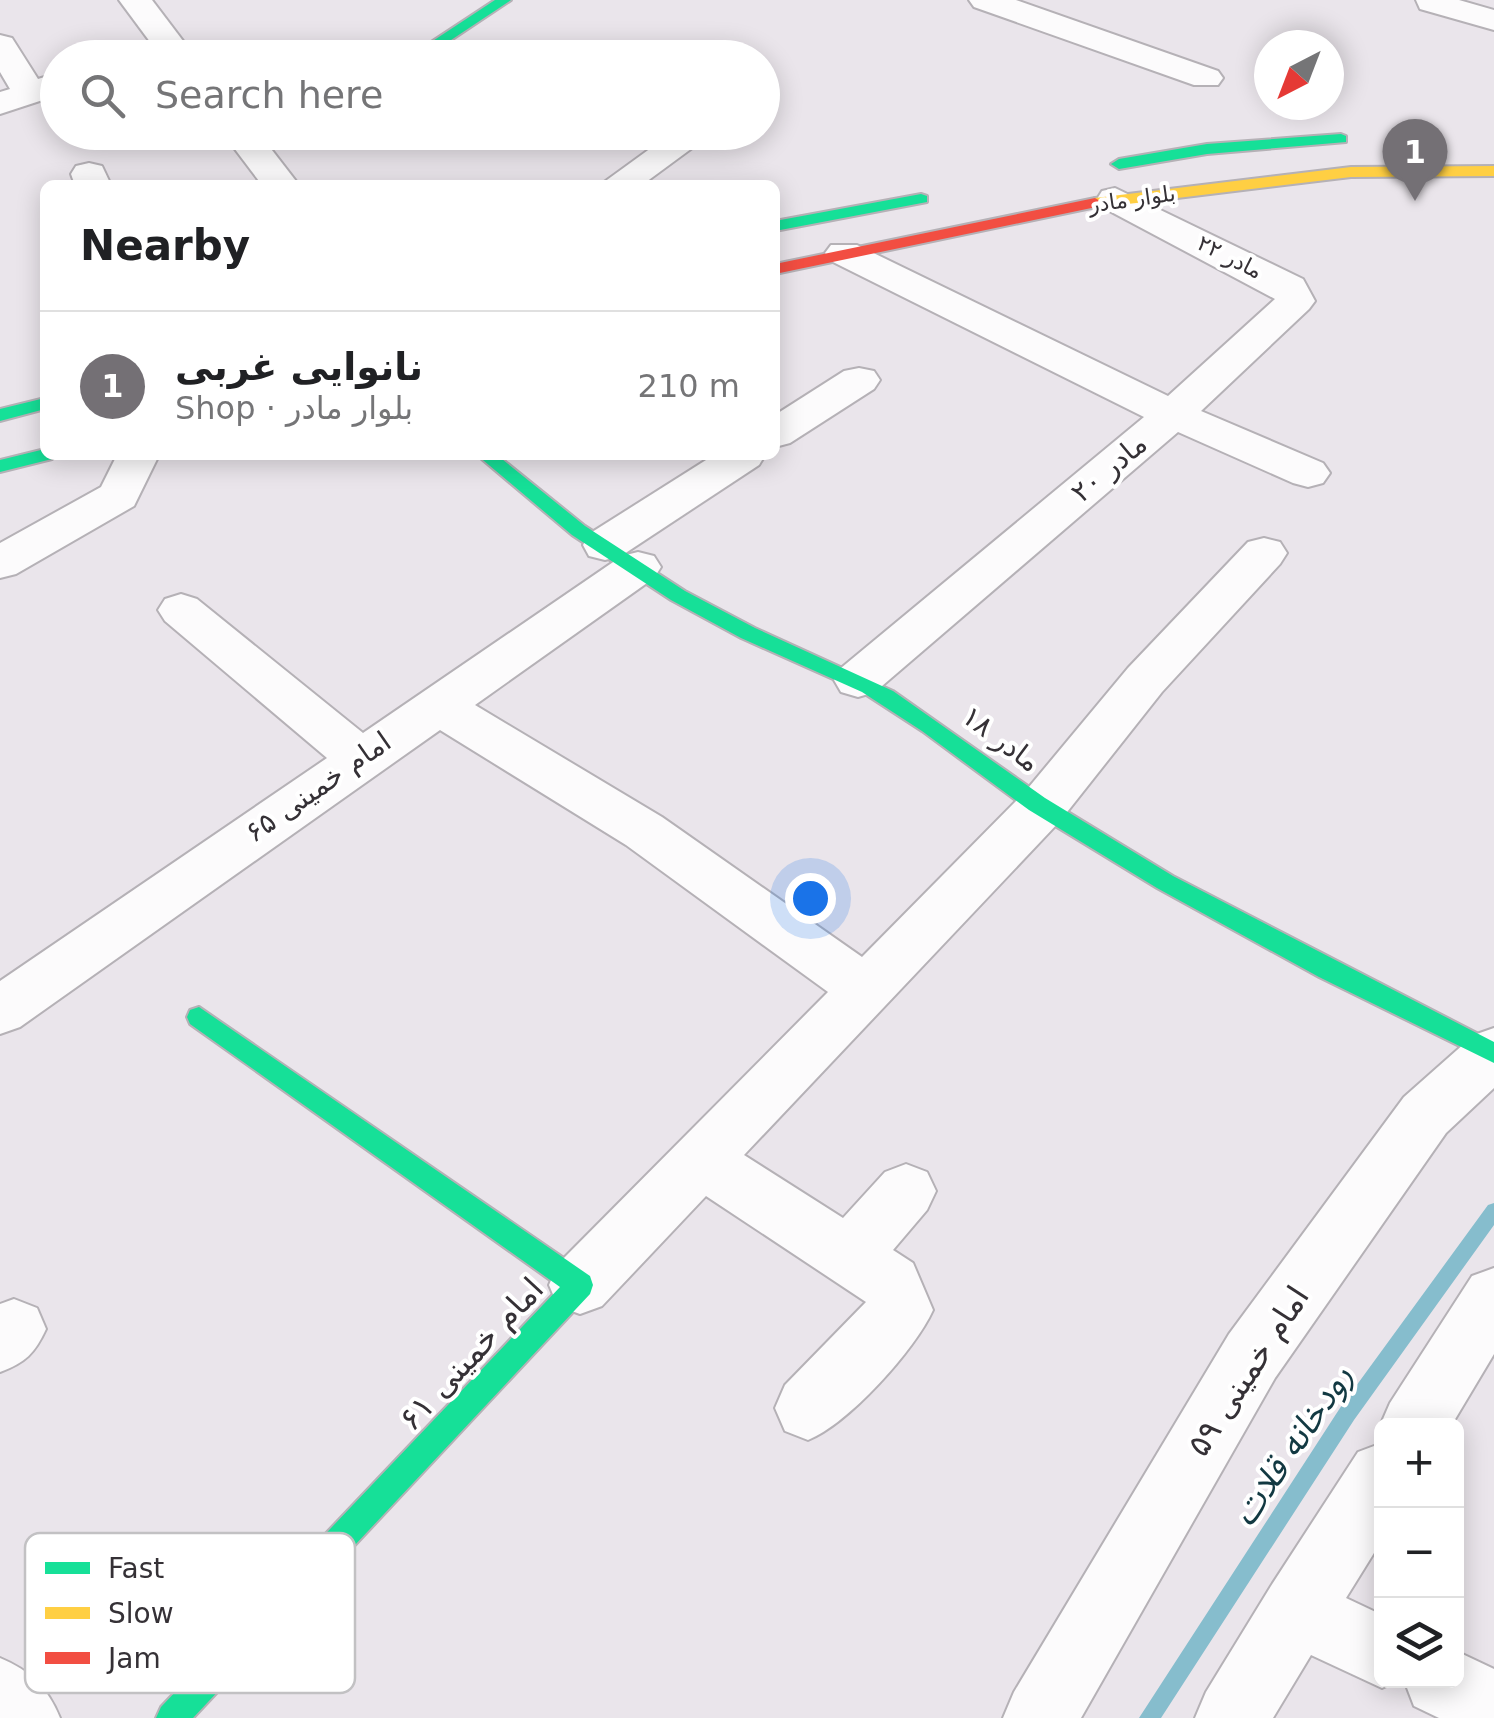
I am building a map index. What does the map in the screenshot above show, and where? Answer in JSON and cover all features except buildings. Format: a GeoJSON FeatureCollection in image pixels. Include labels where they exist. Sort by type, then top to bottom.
{"type":"FeatureCollection","features":[{"type":"Feature","properties":{"kind":"street"},"geometry":{"type":"LineString","coordinates":[[135,0],[157,40]]}},
{"type":"Feature","properties":{"kind":"street"},"geometry":{"type":"LineString","coordinates":[[984,0],[1206,78]]}},
{"type":"Feature","properties":{"kind":"street"},"geometry":{"type":"LineString","coordinates":[[442,40],[502,1]]}},
{"type":"Feature","properties":{"kind":"street"},"geometry":{"type":"LineString","coordinates":[[1431,2],[1494,20]]}},
{"type":"Feature","properties":{"kind":"street"},"geometry":{"type":"LineString","coordinates":[[0,45],[29,93]]}},
{"type":"Feature","properties":{"kind":"street","name":"بلوار مادر"},"geometry":{"type":"LineString","coordinates":[[780,268],[1104,184],[1207,149],[1373,138]]}},
{"type":"Feature","properties":{"kind":"street"},"geometry":{"type":"LineString","coordinates":[[262,150],[278,180]]}},
{"type":"Feature","properties":{"kind":"street"},"geometry":{"type":"LineString","coordinates":[[625,180],[670,150]]}},
{"type":"Feature","properties":{"kind":"street","name":"بلوار مادر"},"geometry":{"type":"LineString","coordinates":[[1104,184],[1351,172],[1494,171]]}},
{"type":"Feature","properties":{"kind":"street","name":"مادر ۲۲"},"geometry":{"type":"LineString","coordinates":[[1104,184],[1288,288],[1295,300],[1172,416]]}},
{"type":"Feature","properties":{"kind":"street"},"geometry":{"type":"LineString","coordinates":[[780,225],[942,195]]}},
{"type":"Feature","properties":{"kind":"street","name":"مادر ۲۰"},"geometry":{"type":"LineString","coordinates":[[844,253],[918,286],[1172,416],[858,680]]}},
{"type":"Feature","properties":{"kind":"street"},"geometry":{"type":"LineString","coordinates":[[780,431],[858,380]]}},
{"type":"Feature","properties":{"kind":"street"},"geometry":{"type":"LineString","coordinates":[[0,415],[40,404]]}},
{"type":"Feature","properties":{"kind":"street"},"geometry":{"type":"LineString","coordinates":[[1172,416],[1246,443],[1308,474]]}},
{"type":"Feature","properties":{"kind":"street"},"geometry":{"type":"LineString","coordinates":[[0,466],[40,456]]}},
{"type":"Feature","properties":{"kind":"street"},"geometry":{"type":"LineString","coordinates":[[0,563],[119,496],[136,460]]}},
{"type":"Feature","properties":{"kind":"street","name":"مادر ۱۸"},"geometry":{"type":"LineString","coordinates":[[493,460],[622,556],[760,639],[858,680],[942,732],[1042,808],[1302,958],[1493,1052]]}},
{"type":"Feature","properties":{"kind":"street","name":"امام خمینی ۶۵"},"geometry":{"type":"LineString","coordinates":[[0,1012],[436,705],[738,460]]}},
{"type":"Feature","properties":{"kind":"street"},"geometry":{"type":"LineString","coordinates":[[580,1285],[1042,808],[1145,680],[1264,553]]}},
{"type":"Feature","properties":{"kind":"street"},"geometry":{"type":"LineString","coordinates":[[180,610],[360,758]]}},
{"type":"Feature","properties":{"kind":"street"},"geometry":{"type":"LineString","coordinates":[[436,705],[644,831],[866,989]]}},
{"type":"Feature","properties":{"kind":"street","name":"امام خمینی ۶۱"},"geometry":{"type":"LineString","coordinates":[[199,1018],[580,1285],[346,1533]]}},
{"type":"Feature","properties":{"kind":"street","name":"امام خمینی ۵۹"},"geometry":{"type":"LineString","coordinates":[[1040,1718],[1252,1356],[1425,1115],[1493,1052]]}},
{"type":"Feature","properties":{"kind":"street"},"geometry":{"type":"LineString","coordinates":[[701,1160],[891,1284],[901,1310],[808,1408]]}},
{"type":"Feature","properties":{"kind":"street"},"geometry":{"type":"LineString","coordinates":[[849,1256],[906,1191]]}},
{"type":"Feature","properties":{"kind":"street"},"geometry":{"type":"LineString","coordinates":[[1418,1418],[1493,1300]]}},
{"type":"Feature","properties":{"kind":"street"},"geometry":{"type":"LineString","coordinates":[[1232,1718],[1374,1489]]}},
{"type":"Feature","properties":{"kind":"street"},"geometry":{"type":"LineString","coordinates":[[1296,1611],[1374,1648]]}},
{"type":"Feature","properties":{"kind":"street"},"geometry":{"type":"LineString","coordinates":[[1457,1688],[1494,1706]]}},
{"type":"Feature","properties":{"kind":"street","name":"امام خمینی ۶۱"},"geometry":{"type":"LineString","coordinates":[[172,1718],[196,1693]]}},
{"type":"Feature","properties":{"kind":"street"},"geometry":{"type":"LineString","coordinates":[[0,1694],[23,1718]]}},
{"type":"Feature","properties":{"kind":"waterway","name":"رودخانه قلات"},"geometry":{"type":"LineString","coordinates":[[1149,1718],[1347,1414],[1494,1211]]}},
{"type":"Feature","properties":{"kind":"traffic: fast"},"geometry":{"type":"LineString","coordinates":[[442,40],[504,0]]}},
{"type":"Feature","properties":{"kind":"traffic: fast"},"geometry":{"type":"LineString","coordinates":[[1119,164],[1207,149],[1341,139]]}},
{"type":"Feature","properties":{"kind":"traffic: fast"},"geometry":{"type":"LineString","coordinates":[[780,225],[921,199]]}},
{"type":"Feature","properties":{"kind":"traffic: fast"},"geometry":{"type":"LineString","coordinates":[[0,415],[40,404]]}},
{"type":"Feature","properties":{"kind":"traffic: fast"},"geometry":{"type":"LineString","coordinates":[[0,466],[40,456]]}},
{"type":"Feature","properties":{"kind":"traffic: fast"},"geometry":{"type":"LineString","coordinates":[[492,460],[547,506],[644,575],[748,633],[869,686],[1111,851],[1272,941],[1492,1053]]}},
{"type":"Feature","properties":{"kind":"traffic: fast"},"geometry":{"type":"LineString","coordinates":[[199,1017],[580,1285],[346,1533]]}},
{"type":"Feature","properties":{"kind":"traffic: fast"},"geometry":{"type":"LineString","coordinates":[[172,1718],[196,1693]]}},
{"type":"Feature","properties":{"kind":"traffic: slow"},"geometry":{"type":"LineString","coordinates":[[1095,203],[1351,172],[1494,171]]}},
{"type":"Feature","properties":{"kind":"traffic: jam"},"geometry":{"type":"LineString","coordinates":[[780,268],[1095,203]]}},
{"type":"Feature","properties":{"kind":"place","name":"نانوایی غربی"},"geometry":{"type":"Point","coordinates":[1415,201]}}]}
